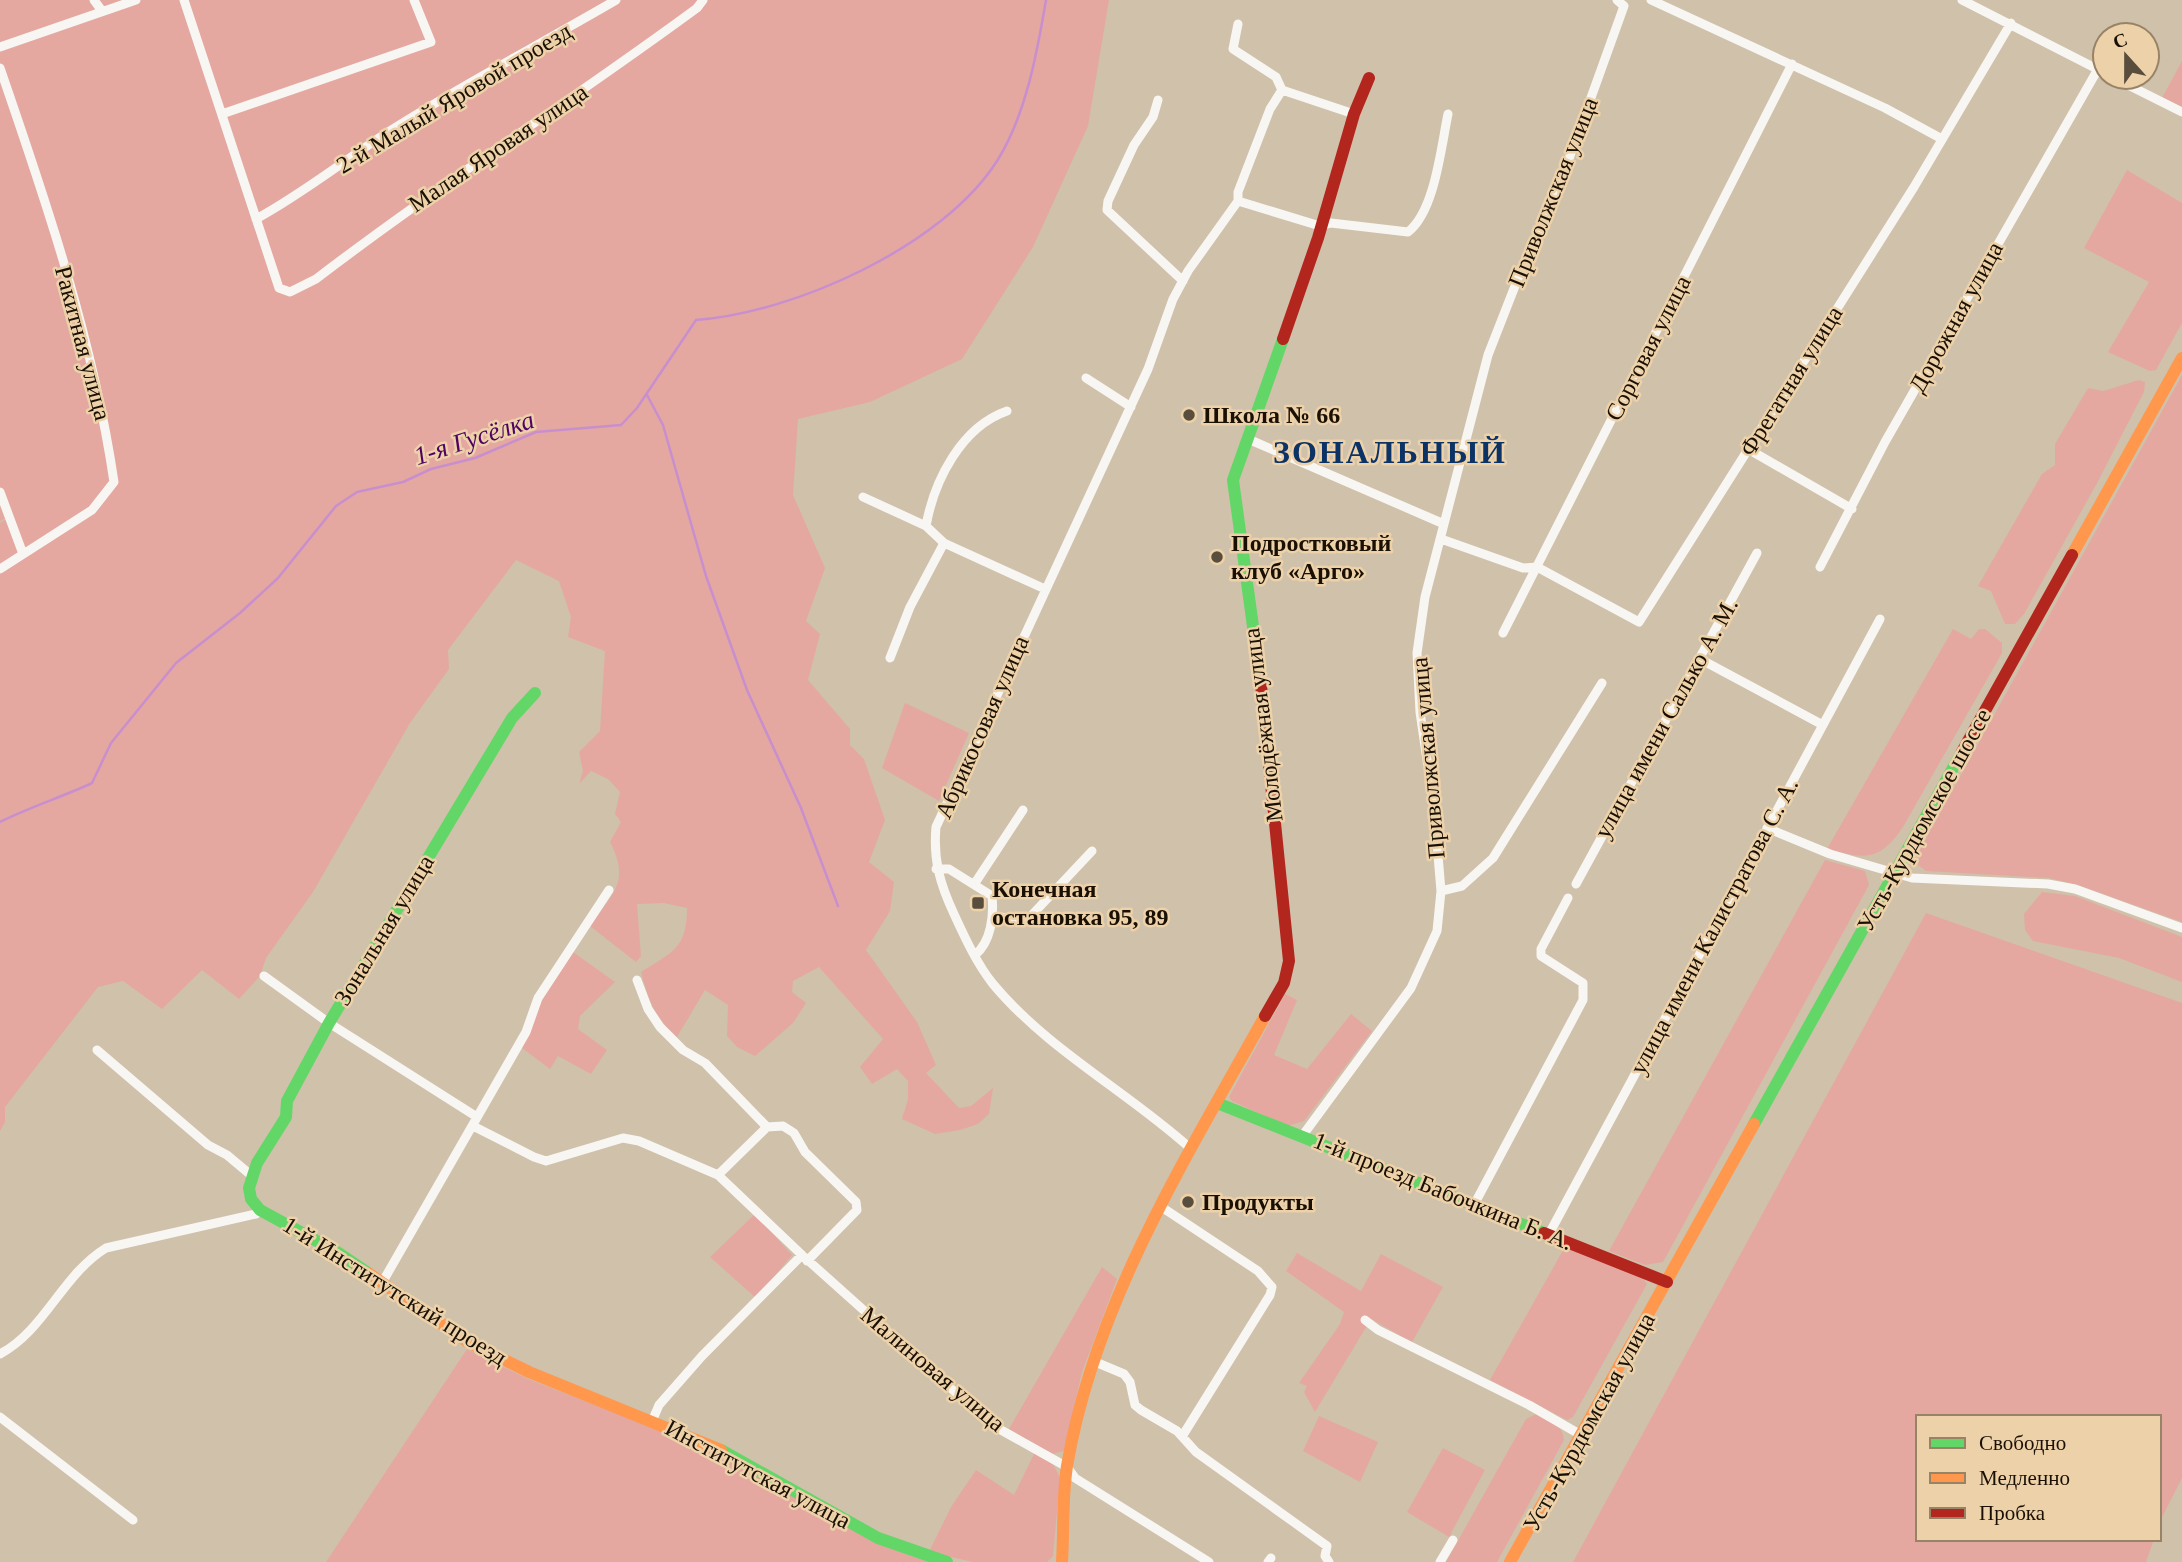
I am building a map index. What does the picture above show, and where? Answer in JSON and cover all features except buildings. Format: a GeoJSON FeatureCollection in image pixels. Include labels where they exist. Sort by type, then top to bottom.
{"type":"FeatureCollection","features":[{"type":"Feature","properties":{"kind":"street"},"geometry":{"type":"LineString","coordinates":[[94,0],[102,11]]}},
{"type":"Feature","properties":{"kind":"street"},"geometry":{"type":"LineString","coordinates":[[0,47],[135,0]]}},
{"type":"Feature","properties":{"kind":"street"},"geometry":{"type":"LineString","coordinates":[[184,0],[257,219]]}},
{"type":"Feature","properties":{"kind":"street"},"geometry":{"type":"LineString","coordinates":[[222,114],[431,42],[414,0]]}},
{"type":"Feature","properties":{"kind":"street","name":"2-й Малый Яровой проезд"},"geometry":{"type":"LineString","coordinates":[[257,219],[297,197],[383,136],[464,86],[616,0]]}},
{"type":"Feature","properties":{"kind":"street","name":"Малая Яровая улица"},"geometry":{"type":"LineString","coordinates":[[257,219],[279,288],[290,292],[316,279],[491,150],[631,57],[697,8],[703,0]]}},
{"type":"Feature","properties":{"kind":"street"},"geometry":{"type":"LineString","coordinates":[[1651,0],[1885,108],[1942,139]]}},
{"type":"Feature","properties":{"kind":"street"},"geometry":{"type":"LineString","coordinates":[[1962,0],[2091,66]]}},
{"type":"Feature","properties":{"kind":"street","name":"Приволжская улица"},"geometry":{"type":"LineString","coordinates":[[1303,1135],[1423,967],[1437,931],[1441,891],[1434,808],[1420,712],[1417,653],[1425,597],[1488,355],[1524,263],[1561,181],[1622,2]]}},
{"type":"Feature","properties":{"kind":"street"},"geometry":{"type":"LineString","coordinates":[[1238,23],[1233,49],[1276,77],[1282,90],[1354,114]]}},
{"type":"Feature","properties":{"kind":"street","name":"Фрегатная улица"},"geometry":{"type":"LineString","coordinates":[[1537,567],[1639,622],[1942,139],[2011,23]]}},
{"type":"Feature","properties":{"kind":"street","name":"Сорговая улица"},"geometry":{"type":"LineString","coordinates":[[1503,633],[1792,64]]}},
{"type":"Feature","properties":{"kind":"street","name":"Ракитная улица"},"geometry":{"type":"LineString","coordinates":[[0,68],[45,197],[83,328],[104,416],[114,482],[92,510],[0,569]]}},
{"type":"Feature","properties":{"kind":"street","name":"Молодёжная улица"},"geometry":{"type":"LineString","coordinates":[[1062,1562],[1067,1467],[1093,1361],[1124,1283],[1160,1206],[1284,983],[1289,961],[1266,732],[1233,492],[1236,466],[1248,439],[1320,226],[1354,114],[1369,78]]}},
{"type":"Feature","properties":{"kind":"street","name":"Дорожная улица"},"geometry":{"type":"LineString","coordinates":[[1820,567],[1885,442],[2091,88]]}},
{"type":"Feature","properties":{"kind":"street","name":"Абрикосовая улица"},"geometry":{"type":"LineString","coordinates":[[1191,1149],[1047,1035],[1004,996],[975,955],[936,869],[936,827],[1131,407],[1183,281],[1238,201],[1238,192],[1270,109],[1282,90]]}},
{"type":"Feature","properties":{"kind":"street"},"geometry":{"type":"LineString","coordinates":[[2140,91],[2182,112]]}},
{"type":"Feature","properties":{"kind":"street"},"geometry":{"type":"LineString","coordinates":[[1158,100],[1153,117],[1134,145],[1113,190],[1107,210],[1111,217],[1130,229],[1183,281]]}},
{"type":"Feature","properties":{"kind":"street"},"geometry":{"type":"LineString","coordinates":[[1238,201],[1320,226],[1331,223],[1395,233],[1408,232],[1417,225],[1434,182],[1448,114]]}},
{"type":"Feature","properties":{"kind":"street","name":"Усть-Курдюмское шоссе"},"geometry":{"type":"LineString","coordinates":[[1667,1282],[2182,358]]}},
{"type":"Feature","properties":{"kind":"street"},"geometry":{"type":"LineString","coordinates":[[1086,378],[1131,407]]}},
{"type":"Feature","properties":{"kind":"street"},"geometry":{"type":"LineString","coordinates":[[926,526],[943,471],[975,430],[987,419],[1007,411]]}},
{"type":"Feature","properties":{"kind":"street"},"geometry":{"type":"LineString","coordinates":[[1248,439],[1444,524]]}},
{"type":"Feature","properties":{"kind":"street"},"geometry":{"type":"LineString","coordinates":[[1748,449],[1852,509]]}},
{"type":"Feature","properties":{"kind":"street"},"geometry":{"type":"LineString","coordinates":[[0,492],[23,554]]}},
{"type":"Feature","properties":{"kind":"street"},"geometry":{"type":"LineString","coordinates":[[863,497],[926,526],[944,543],[1045,589]]}},
{"type":"Feature","properties":{"kind":"street"},"geometry":{"type":"LineString","coordinates":[[1441,539],[1522,568],[1537,567]]}},
{"type":"Feature","properties":{"kind":"street"},"geometry":{"type":"LineString","coordinates":[[890,658],[910,607],[944,543]]}},
{"type":"Feature","properties":{"kind":"street","name":"улица имени Салько А. М."},"geometry":{"type":"LineString","coordinates":[[1576,884],[1756,553]]}},
{"type":"Feature","properties":{"kind":"street","name":"улица имени Калистратова С. А."},"geometry":{"type":"LineString","coordinates":[[1549,1234],[1880,619]]}},
{"type":"Feature","properties":{"kind":"street"},"geometry":{"type":"LineString","coordinates":[[1700,659],[1822,724]]}},
{"type":"Feature","properties":{"kind":"street"},"geometry":{"type":"LineString","coordinates":[[1441,891],[1462,886],[1493,858],[1602,684]]}},
{"type":"Feature","properties":{"kind":"street","name":"Зональная улица"},"geometry":{"type":"LineString","coordinates":[[252,1176],[257,1163],[286,1117],[287,1101],[328,1023],[512,718],[535,693]]}},
{"type":"Feature","properties":{"kind":"street"},"geometry":{"type":"LineString","coordinates":[[975,883],[1023,810]]}},
{"type":"Feature","properties":{"kind":"street"},"geometry":{"type":"LineString","coordinates":[[1767,828],[1830,854],[1880,866],[1895,874],[1927,879],[2048,884],[2075,889],[2182,928]]}},
{"type":"Feature","properties":{"kind":"street"},"geometry":{"type":"LineString","coordinates":[[994,915],[1020,922],[1030,918],[1093,851]]}},
{"type":"Feature","properties":{"kind":"street"},"geometry":{"type":"LineString","coordinates":[[936,869],[949,869],[992,896],[994,915],[982,949],[975,955]]}},
{"type":"Feature","properties":{"kind":"street"},"geometry":{"type":"LineString","coordinates":[[383,1283],[526,1032],[538,998],[609,890]]}},
{"type":"Feature","properties":{"kind":"street"},"geometry":{"type":"LineString","coordinates":[[1475,1203],[1583,1000],[1583,983],[1541,956],[1541,949],[1568,898]]}},
{"type":"Feature","properties":{"kind":"street","name":"Малиновая улица"},"geometry":{"type":"LineString","coordinates":[[264,976],[328,1023],[534,1157],[546,1161],[623,1138],[639,1140],[718,1175],[804,1258],[964,1400],[1002,1430],[1067,1467]]}},
{"type":"Feature","properties":{"kind":"street"},"geometry":{"type":"LineString","coordinates":[[637,980],[648,1009],[660,1027],[683,1050],[705,1063],[767,1127]]}},
{"type":"Feature","properties":{"kind":"street"},"geometry":{"type":"LineString","coordinates":[[0,1354],[19,1344],[88,1259],[106,1248],[256,1214],[260,1210],[251,1199],[249,1188],[252,1176],[227,1155],[208,1145],[97,1050]]}},
{"type":"Feature","properties":{"kind":"street","name":"1-й проезд Бабочкина Б. А."},"geometry":{"type":"LineString","coordinates":[[1217,1103],[1475,1203],[1667,1282]]}},
{"type":"Feature","properties":{"kind":"street"},"geometry":{"type":"LineString","coordinates":[[653,1419],[659,1405],[702,1356],[857,1210],[856,1202],[805,1152],[794,1133],[783,1126],[767,1127],[718,1175]]}},
{"type":"Feature","properties":{"kind":"street"},"geometry":{"type":"LineString","coordinates":[[1160,1206],[1258,1271],[1272,1287],[1270,1295],[1183,1435]]}},
{"type":"Feature","properties":{"kind":"street","name":"1-й Институтский проезд"},"geometry":{"type":"LineString","coordinates":[[260,1210],[337,1252],[468,1342],[530,1372]]}},
{"type":"Feature","properties":{"kind":"street","name":"Усть-Курдюмская улица"},"geometry":{"type":"LineString","coordinates":[[1510,1562],[1667,1282]]}},
{"type":"Feature","properties":{"kind":"street"},"geometry":{"type":"LineString","coordinates":[[1365,1320],[1378,1330],[1529,1405],[1581,1435]]}},
{"type":"Feature","properties":{"kind":"street"},"geometry":{"type":"LineString","coordinates":[[1093,1361],[1124,1374],[1130,1382],[1135,1405],[1183,1435],[1196,1452],[1327,1545],[1325,1556],[1329,1562]]}},
{"type":"Feature","properties":{"kind":"street","name":"Институтская улица"},"geometry":{"type":"LineString","coordinates":[[530,1372],[653,1419],[714,1446],[878,1538],[947,1562]]}},
{"type":"Feature","properties":{"kind":"street"},"geometry":{"type":"LineString","coordinates":[[0,1417],[124,1516],[133,1520]]}},
{"type":"Feature","properties":{"kind":"street"},"geometry":{"type":"LineString","coordinates":[[1067,1467],[1075,1478],[1209,1562]]}},
{"type":"Feature","properties":{"kind":"street"},"geometry":{"type":"LineString","coordinates":[[1440,1562],[1453,1539]]}},
{"type":"Feature","properties":{"kind":"shaded area"},"geometry":{"type":"Polygon","coordinates":[[[0,0],[1109,0],[1088,126],[1033,247],[962,359],[870,402],[798,419],[793,495],[825,568],[806,621],[820,634],[808,680],[850,729],[850,745],[864,759],[885,820],[869,862],[894,882],[890,911],[866,950],[917,1022],[936,1065],[926,1073],[959,1108],[971,1106],[993,1088],[989,1114],[978,1124],[935,1134],[902,1119],[908,1099],[908,1081],[897,1069],[872,1084],[860,1067],[883,1039],[819,967],[793,981],[792,992],[806,1003],[793,1023],[755,1056],[737,1047],[727,1036],[728,1005],[705,990],[677,1037],[663,1023],[650,999],[641,972],[676,948],[684,932],[687,908],[664,903],[637,904],[641,956],[636,962],[590,926],[612,896],[619,878],[619,867],[610,842],[621,822],[615,814],[620,792],[608,779],[591,771],[579,784],[583,771],[579,752],[600,731],[605,651],[568,637],[571,617],[559,581],[516,560],[448,650],[449,669],[410,723],[313,892],[266,958],[260,976],[239,999],[202,970],[162,1009],[123,981],[98,987],[5,1107],[5,1122],[0,1131],[0,523],[11,516],[0,521],[0,0]]]}},
{"type":"Feature","properties":{"kind":"shaded area"},"geometry":{"type":"Polygon","coordinates":[[[2182,61],[2182,108],[2162,98],[2182,61]]]}},
{"type":"Feature","properties":{"kind":"shaded area"},"geometry":{"type":"Polygon","coordinates":[[[2127,170],[2182,203],[2182,323],[2156,370],[2150,371],[2108,352],[2149,282],[2084,248],[2127,170]]]}},
{"type":"Feature","properties":{"kind":"shaded area"},"geometry":{"type":"Polygon","coordinates":[[[2182,375],[2182,922],[2078,885],[2049,878],[1926,871],[1918,865],[1919,851],[2182,375]]]}},
{"type":"Feature","properties":{"kind":"shaded area"},"geometry":{"type":"Polygon","coordinates":[[[2139,380],[2145,382],[2144,392],[2096,485],[2024,614],[2015,624],[2005,624],[1991,591],[1978,586],[2042,474],[2055,465],[2055,444],[2088,388],[2103,391],[2139,380]]]}},
{"type":"Feature","properties":{"kind":"shaded area"},"geometry":{"type":"Polygon","coordinates":[[[1953,629],[1971,639],[1979,629],[1985,629],[2002,643],[2002,653],[1903,827],[1886,847],[1871,855],[1852,855],[1827,849],[1953,629]]]}},
{"type":"Feature","properties":{"kind":"shaded area"},"geometry":{"type":"Polygon","coordinates":[[[905,703],[969,733],[939,801],[882,768],[905,703]]]}},
{"type":"Feature","properties":{"kind":"shaded area"},"geometry":{"type":"Polygon","coordinates":[[[1825,860],[1865,871],[1869,885],[1663,1262],[1645,1265],[1609,1251],[1825,860]]]}},
{"type":"Feature","properties":{"kind":"shaded area"},"geometry":{"type":"Polygon","coordinates":[[[2042,892],[2075,896],[2182,937],[2182,982],[2119,958],[2033,941],[2025,930],[2024,914],[2042,892]]]}},
{"type":"Feature","properties":{"kind":"shaded area"},"geometry":{"type":"Polygon","coordinates":[[[1926,913],[2182,1003],[2182,1478],[2161,1519],[2161,1415],[1916,1415],[1916,1541],[2153,1541],[2146,1562],[1573,1562],[1926,913]]]}},
{"type":"Feature","properties":{"kind":"shaded area"},"geometry":{"type":"Polygon","coordinates":[[[573,952],[615,982],[580,1016],[578,1029],[607,1050],[591,1074],[558,1056],[550,1069],[522,1048],[542,1000],[573,952]]]}},
{"type":"Feature","properties":{"kind":"shaded area"},"geometry":{"type":"Polygon","coordinates":[[[1285,994],[1297,1000],[1274,1055],[1307,1069],[1351,1014],[1372,1031],[1304,1121],[1287,1126],[1232,1101],[1229,1097],[1285,994]]]}},
{"type":"Feature","properties":{"kind":"shaded area"},"geometry":{"type":"Polygon","coordinates":[[[755,1214],[792,1255],[756,1298],[710,1257],[755,1214]]]}},
{"type":"Feature","properties":{"kind":"shaded area"},"geometry":{"type":"Polygon","coordinates":[[[1566,1245],[1642,1277],[1647,1284],[1573,1417],[1567,1420],[1490,1380],[1566,1245]]]}},
{"type":"Feature","properties":{"kind":"shaded area"},"geometry":{"type":"Polygon","coordinates":[[[1297,1253],[1361,1291],[1381,1254],[1443,1287],[1412,1342],[1371,1319],[1315,1412],[1304,1392],[1307,1386],[1299,1383],[1340,1324],[1344,1312],[1286,1271],[1297,1253]]]}},
{"type":"Feature","properties":{"kind":"shaded area"},"geometry":{"type":"Polygon","coordinates":[[[1102,1267],[1117,1279],[1082,1372],[1064,1451],[1052,1454],[1009,1429],[1102,1267]]]}},
{"type":"Feature","properties":{"kind":"shaded area"},"geometry":{"type":"Polygon","coordinates":[[[467,1349],[528,1379],[719,1453],[931,1562],[326,1562],[467,1349]]]}},
{"type":"Feature","properties":{"kind":"shaded area"},"geometry":{"type":"Polygon","coordinates":[[[1538,1413],[1558,1426],[1564,1440],[1497,1562],[1446,1562],[1526,1419],[1538,1413]]]}},
{"type":"Feature","properties":{"kind":"shaded area"},"geometry":{"type":"Polygon","coordinates":[[[1319,1416],[1378,1442],[1360,1482],[1303,1451],[1319,1416]]]}},
{"type":"Feature","properties":{"kind":"shaded area"},"geometry":{"type":"Polygon","coordinates":[[[1443,1448],[1485,1470],[1449,1537],[1407,1512],[1443,1448]]]}},
{"type":"Feature","properties":{"kind":"shaded area"},"geometry":{"type":"Polygon","coordinates":[[[1035,1452],[1052,1462],[1060,1478],[1053,1556],[1047,1562],[973,1562],[929,1552],[951,1507],[976,1470],[1014,1495],[1035,1452]]]}},
{"type":"Feature","properties":{"kind":"waterway","name":"1-я Гусёлка"},"geometry":{"type":"LineString","coordinates":[[0,822],[92,783],[111,743],[176,663],[240,613],[278,578],[336,506],[357,492],[403,482],[431,469],[475,458],[536,432],[621,425],[637,408],[696,320],[735,315],[820,289],[863,270],[904,247],[941,221],[973,192],[1007,143],[1029,83],[1046,0]]}},
{"type":"Feature","properties":{"kind":"waterway"},"geometry":{"type":"LineString","coordinates":[[647,395],[663,425],[706,576],[747,690],[801,808],[838,906]]}},
{"type":"Feature","properties":{"kind":"traffic: fast"},"geometry":{"type":"LineString","coordinates":[[1261,685],[1233,480],[1283,339]]}},
{"type":"Feature","properties":{"kind":"traffic: fast"},"geometry":{"type":"LineString","coordinates":[[368,1273],[337,1252],[260,1210],[251,1199],[249,1188],[257,1163],[286,1117],[287,1101],[329,1023],[512,718],[535,693]]}},
{"type":"Feature","properties":{"kind":"traffic: fast"},"geometry":{"type":"LineString","coordinates":[[1754,1124],[1962,752]]}},
{"type":"Feature","properties":{"kind":"traffic: fast"},"geometry":{"type":"LineString","coordinates":[[1217,1103],[1544,1233]]}},
{"type":"Feature","properties":{"kind":"traffic: fast"},"geometry":{"type":"LineString","coordinates":[[721,1450],[878,1538],[947,1562]]}},
{"type":"Feature","properties":{"kind":"traffic: slow"},"geometry":{"type":"LineString","coordinates":[[2072,555],[2182,358]]}},
{"type":"Feature","properties":{"kind":"traffic: slow"},"geometry":{"type":"LineString","coordinates":[[1062,1562],[1067,1466],[1080,1405],[1098,1347],[1146,1234],[1265,1016]]}},
{"type":"Feature","properties":{"kind":"traffic: slow"},"geometry":{"type":"LineString","coordinates":[[1510,1562],[1754,1124]]}},
{"type":"Feature","properties":{"kind":"traffic: slow"},"geometry":{"type":"LineString","coordinates":[[368,1273],[468,1342],[529,1372],[721,1450]]}},
{"type":"Feature","properties":{"kind":"traffic: jam"},"geometry":{"type":"LineString","coordinates":[[1283,339],[1318,238],[1354,114],[1369,78]]}},
{"type":"Feature","properties":{"kind":"traffic: jam"},"geometry":{"type":"LineString","coordinates":[[1962,752],[2072,555]]}},
{"type":"Feature","properties":{"kind":"traffic: jam"},"geometry":{"type":"LineString","coordinates":[[1261,685],[1289,961],[1284,983],[1265,1016]]}},
{"type":"Feature","properties":{"kind":"traffic: jam"},"geometry":{"type":"LineString","coordinates":[[1544,1233],[1667,1282]]}},
{"type":"Feature","properties":{"kind":"place","name":"Школа № 66"},"geometry":{"type":"Point","coordinates":[1189,415]}},
{"type":"Feature","properties":{"kind":"place","name":"Подростковый клуб «Арго»"},"geometry":{"type":"Point","coordinates":[1217,557]}},
{"type":"Feature","properties":{"kind":"place","name":"Конечная остановка 95, 89"},"geometry":{"type":"Point","coordinates":[978,903]}},
{"type":"Feature","properties":{"kind":"place","name":"Продукты"},"geometry":{"type":"Point","coordinates":[1188,1202]}},
{"type":"Feature","properties":{"kind":"district","name":"ЗОНАЛЬНЫЙ"},"geometry":{"type":"Point","coordinates":[1390,452]}}]}
